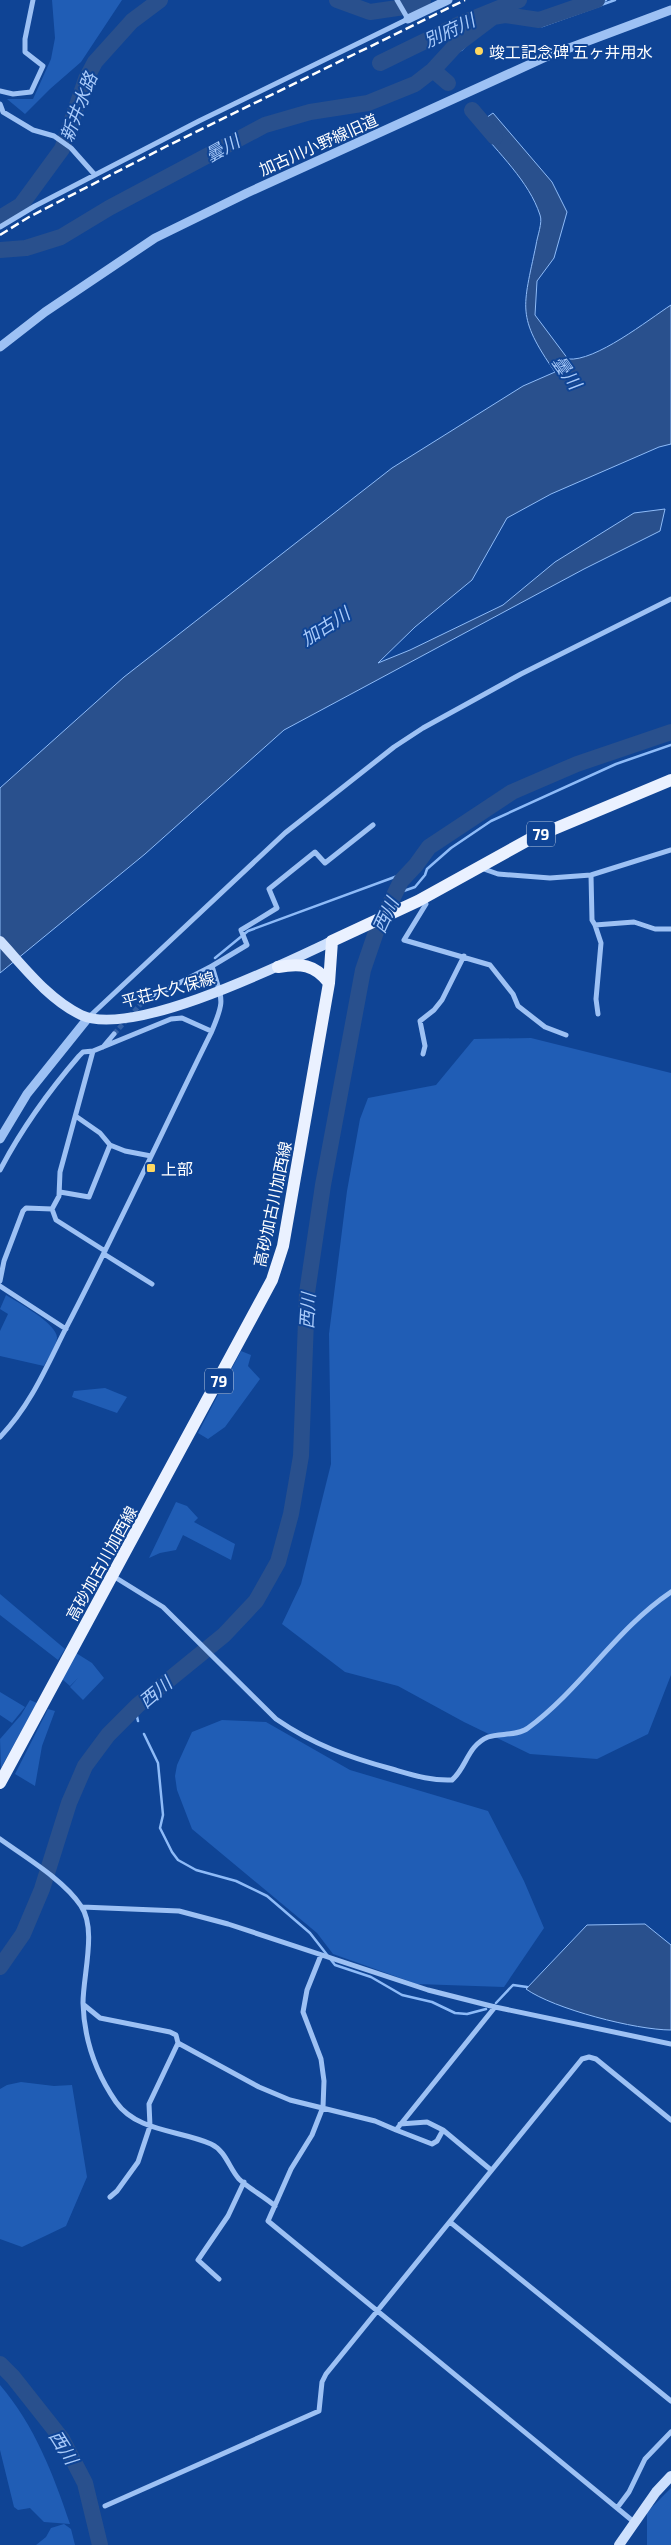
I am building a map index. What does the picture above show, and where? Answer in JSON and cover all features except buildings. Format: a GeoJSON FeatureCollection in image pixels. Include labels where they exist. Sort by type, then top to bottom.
{"type":"FeatureCollection","features":[{"type":"Feature","properties":{"kind":"main road","name":"79"},"geometry":{"type":"LineString","coordinates":[[332,941],[420,899],[530,839],[671,780]]}},
{"type":"Feature","properties":{"kind":"main road"},"geometry":{"type":"LineString","coordinates":[[0,941],[46,990],[85,1017]]}},
{"type":"Feature","properties":{"kind":"main road","name":"平荘大久保線"},"geometry":{"type":"LineString","coordinates":[[85,1017],[133,1017],[220,992],[332,941]]}},
{"type":"Feature","properties":{"kind":"main road","name":"高砂加古川加西線"},"geometry":{"type":"LineString","coordinates":[[0,1783],[272,1280],[283,1246],[329,983],[332,941]]}},
{"type":"Feature","properties":{"kind":"main road"},"geometry":{"type":"LineString","coordinates":[[278,967],[310,966],[324,976],[329,983]]}},
{"type":"Feature","properties":{"kind":"main road"},"geometry":{"type":"LineString","coordinates":[[619,2545],[656,2492],[671,2476]]}},
{"type":"Feature","properties":{"kind":"street"},"geometry":{"type":"LineString","coordinates":[[0,91],[13,94],[30,92],[43,66],[25,52],[25,39],[32,0]]}},
{"type":"Feature","properties":{"kind":"street"},"geometry":{"type":"LineString","coordinates":[[397,0],[408,19]]}},
{"type":"Feature","properties":{"kind":"street"},"geometry":{"type":"LineString","coordinates":[[0,227],[35,206],[244,98],[448,0]]}},
{"type":"Feature","properties":{"kind":"street","name":"加古川小野線旧道"},"geometry":{"type":"LineString","coordinates":[[0,347],[45,312],[155,238],[247,193],[548,56],[671,10]]}},
{"type":"Feature","properties":{"kind":"street"},"geometry":{"type":"LineString","coordinates":[[0,104],[3,112],[10,117],[32,130],[54,136],[71,148],[95,175]]}},
{"type":"Feature","properties":{"kind":"street"},"geometry":{"type":"LineString","coordinates":[[0,1139],[27,1094],[85,1017],[165,948],[285,833],[394,747],[423,728],[521,674],[671,599]]}},
{"type":"Feature","properties":{"kind":"street"},"geometry":{"type":"LineString","coordinates":[[148,996],[160,993],[212,966],[246,945],[241,930],[278,908],[269,889],[315,852],[325,863],[373,825]]}},
{"type":"Feature","properties":{"kind":"street"},"geometry":{"type":"LineString","coordinates":[[480,867],[498,874],[550,878],[591,875],[671,850]]}},
{"type":"Feature","properties":{"kind":"street"},"geometry":{"type":"LineString","coordinates":[[591,875],[591,915],[601,943],[596,999],[598,1014]]}},
{"type":"Feature","properties":{"kind":"street"},"geometry":{"type":"LineString","coordinates":[[420,899],[426,904],[404,940],[490,965],[512,994],[518,1006],[544,1027],[566,1035]]}},
{"type":"Feature","properties":{"kind":"street"},"geometry":{"type":"LineString","coordinates":[[595,925],[634,922],[655,929],[671,930]]}},
{"type":"Feature","properties":{"kind":"street"},"geometry":{"type":"LineString","coordinates":[[423,1054],[424,1042],[420,1021],[434,1010],[442,1000],[464,956]]}},
{"type":"Feature","properties":{"kind":"street"},"geometry":{"type":"LineString","coordinates":[[0,1437],[13,1423],[37,1387],[105,1252],[211,1031],[222,1006],[212,966]]}},
{"type":"Feature","properties":{"kind":"street"},"geometry":{"type":"LineString","coordinates":[[0,1170],[29,1118],[83,1052],[102,1048],[171,1019],[182,1018],[211,1031]]}},
{"type":"Feature","properties":{"kind":"street"},"geometry":{"type":"LineString","coordinates":[[102,1048],[114,1034]]}},
{"type":"Feature","properties":{"kind":"street"},"geometry":{"type":"LineString","coordinates":[[93,1051],[77,1117],[60,1172],[60,1192],[52,1209],[56,1220],[152,1284]]}},
{"type":"Feature","properties":{"kind":"street"},"geometry":{"type":"LineString","coordinates":[[77,1117],[100,1133],[110,1145],[125,1151],[151,1156]]}},
{"type":"Feature","properties":{"kind":"street"},"geometry":{"type":"LineString","coordinates":[[60,1192],[89,1197],[110,1145]]}},
{"type":"Feature","properties":{"kind":"street"},"geometry":{"type":"LineString","coordinates":[[0,1281],[4,1261],[26,1208],[52,1209]]}},
{"type":"Feature","properties":{"kind":"street"},"geometry":{"type":"LineString","coordinates":[[0,1286],[66,1329]]}},
{"type":"Feature","properties":{"kind":"street"},"geometry":{"type":"LineString","coordinates":[[113,1576],[163,1607],[276,1719],[315,1743],[360,1760],[424,1778],[452,1780],[474,1746],[488,1737],[526,1730],[575,1685],[649,1608],[671,1592]]}},
{"type":"Feature","properties":{"kind":"street"},"geometry":{"type":"LineString","coordinates":[[0,1839],[62,1886],[82,1907],[87,1920],[89,1937],[84,1976],[84,2005],[90,2048],[104,2081],[124,2111],[150,2126],[210,2144],[221,2152],[240,2179],[275,2206]]}},
{"type":"Feature","properties":{"kind":"street"},"geometry":{"type":"LineString","coordinates":[[82,1907],[179,1911],[228,1924],[428,1990],[495,2007],[671,2044]]}},
{"type":"Feature","properties":{"kind":"street"},"geometry":{"type":"LineString","coordinates":[[321,1955],[307,1990],[303,2012],[321,2058],[324,2081],[323,2107],[312,2135],[291,2169],[268,2221],[376,2312],[634,2522]]}},
{"type":"Feature","properties":{"kind":"street"},"geometry":{"type":"LineString","coordinates":[[84,2005],[100,2018],[170,2032],[176,2035],[178,2043],[149,2104],[150,2126],[138,2162],[117,2191],[110,2197]]}},
{"type":"Feature","properties":{"kind":"street"},"geometry":{"type":"LineString","coordinates":[[396,2130],[495,2007]]}},
{"type":"Feature","properties":{"kind":"street"},"geometry":{"type":"LineString","coordinates":[[178,2043],[259,2087],[290,2100],[375,2121],[432,2144],[437,2141],[443,2130]]}},
{"type":"Feature","properties":{"kind":"street"},"geometry":{"type":"LineString","coordinates":[[105,2506],[319,2411],[322,2382],[326,2374],[582,2059],[589,2057],[596,2059],[671,2120]]}},
{"type":"Feature","properties":{"kind":"street"},"geometry":{"type":"LineString","coordinates":[[400,2124],[427,2122],[443,2130],[491,2170]]}},
{"type":"Feature","properties":{"kind":"street"},"geometry":{"type":"LineString","coordinates":[[219,2279],[198,2260],[228,2216],[244,2182]]}},
{"type":"Feature","properties":{"kind":"street"},"geometry":{"type":"LineString","coordinates":[[450,2222],[671,2401]]}},
{"type":"Feature","properties":{"kind":"street"},"geometry":{"type":"LineString","coordinates":[[617,2508],[629,2492],[645,2460],[671,2432]]}},
{"type":"Feature","properties":{"kind":"shaded area"},"geometry":{"type":"Polygon","coordinates":[[[52,0],[122,0],[81,62],[25,114],[7,99],[33,99],[51,59],[55,38],[52,0]]]}},
{"type":"Feature","properties":{"kind":"shaded area"},"geometry":{"type":"Polygon","coordinates":[[[531,1038],[671,1073],[671,1675],[648,1734],[597,1759],[530,1754],[464,1722],[398,1686],[345,1672],[282,1624],[301,1584],[331,1464],[329,1334],[347,1191],[360,1119],[368,1098],[436,1085],[474,1039],[531,1038]]]}},
{"type":"Feature","properties":{"kind":"shaded area"},"geometry":{"type":"Polygon","coordinates":[[[6,1295],[36,1314],[56,1332],[55,1345],[44,1366],[0,1356],[0,1331],[8,1314],[0,1309],[6,1295]]]}},
{"type":"Feature","properties":{"kind":"shaded area"},"geometry":{"type":"Polygon","coordinates":[[[241,1351],[251,1355],[248,1366],[260,1379],[225,1427],[208,1439],[198,1433],[241,1351]]]}},
{"type":"Feature","properties":{"kind":"shaded area"},"geometry":{"type":"Polygon","coordinates":[[[105,1388],[127,1397],[117,1413],[72,1397],[74,1391],[105,1388]]]}},
{"type":"Feature","properties":{"kind":"shaded area"},"geometry":{"type":"Polygon","coordinates":[[[176,1502],[187,1506],[198,1518],[194,1522],[235,1544],[231,1560],[183,1535],[176,1550],[160,1553],[149,1558],[176,1502]]]}},
{"type":"Feature","properties":{"kind":"shaded area"},"geometry":{"type":"Polygon","coordinates":[[[0,1594],[65,1649],[58,1660],[0,1615],[0,1594]]]}},
{"type":"Feature","properties":{"kind":"shaded area"},"geometry":{"type":"Polygon","coordinates":[[[76,1653],[92,1663],[104,1678],[83,1700],[70,1687],[78,1678],[70,1686],[62,1679],[76,1653]]]}},
{"type":"Feature","properties":{"kind":"shaded area"},"geometry":{"type":"Polygon","coordinates":[[[0,1692],[25,1707],[12,1723],[0,1715],[0,1692]]]}},
{"type":"Feature","properties":{"kind":"shaded area"},"geometry":{"type":"Polygon","coordinates":[[[30,1700],[37,1703],[1,1768],[0,1739],[21,1715],[30,1700]]]}},
{"type":"Feature","properties":{"kind":"shaded area"},"geometry":{"type":"Polygon","coordinates":[[[48,1709],[55,1711],[42,1746],[35,1786],[15,1774],[48,1709]]]}},
{"type":"Feature","properties":{"kind":"shaded area"},"geometry":{"type":"Polygon","coordinates":[[[222,1720],[266,1722],[350,1770],[488,1811],[524,1881],[544,1928],[504,1987],[417,1984],[333,1954],[317,1933],[192,1829],[177,1790],[175,1776],[177,1765],[192,1732],[222,1720]]]}},
{"type":"Feature","properties":{"kind":"shaded area"},"geometry":{"type":"Polygon","coordinates":[[[21,2082],[54,2086],[72,2085],[87,2177],[66,2226],[22,2247],[0,2239],[0,2089],[7,2085],[21,2082]]]}},
{"type":"Feature","properties":{"kind":"shaded area"},"geometry":{"type":"Polygon","coordinates":[[[0,2385],[23,2417],[42,2451],[70,2524],[44,2522],[30,2508],[18,2510],[14,2507],[0,2450],[0,2385]]]}},
{"type":"Feature","properties":{"kind":"shaded area"},"geometry":{"type":"Polygon","coordinates":[[[671,2488],[671,2545],[647,2545],[647,2512],[671,2488]]]}},
{"type":"Feature","properties":{"kind":"shaded area"},"geometry":{"type":"Polygon","coordinates":[[[64,2524],[71,2529],[75,2545],[36,2545],[46,2537],[51,2528],[64,2524]]]}},
{"type":"Feature","properties":{"kind":"water","name":"加古川"},"geometry":{"type":"Polygon","coordinates":[[[493,113],[552,182],[567,212],[554,258],[537,281],[535,315],[568,359],[592,354],[606,347],[671,305],[671,444],[659,447],[551,494],[507,518],[472,580],[415,627],[378,663],[410,650],[503,605],[555,562],[634,513],[665,509],[660,531],[584,569],[284,730],[145,854],[0,973],[0,788],[124,677],[392,468],[523,386],[555,372],[534,337],[528,324],[526,311],[528,284],[541,218],[535,203],[521,179],[476,125],[493,113]]]}},
{"type":"Feature","properties":{"kind":"water"},"geometry":{"type":"Polygon","coordinates":[[[645,1924],[671,1945],[671,2030],[638,2026],[596,2017],[556,2004],[526,1989],[587,1925],[645,1924]]]}},
{"type":"Feature","properties":{"kind":"waterway","name":"新井水路"},"geometry":{"type":"LineString","coordinates":[[0,218],[21,205],[62,149],[86,79],[95,62],[132,21],[160,0]]}},
{"type":"Feature","properties":{"kind":"waterway","name":"新井水路"},"geometry":{"type":"LineString","coordinates":[[337,0],[370,12],[411,6],[423,0]]}},
{"type":"Feature","properties":{"kind":"waterway","name":"別府川"},"geometry":{"type":"LineString","coordinates":[[380,63],[460,24],[519,0]]}},
{"type":"Feature","properties":{"kind":"waterway","name":"曇川"},"geometry":{"type":"LineString","coordinates":[[0,250],[26,248],[61,237],[109,208],[265,125],[310,112],[368,103],[415,84],[433,70],[456,45],[493,17],[505,15],[539,20],[597,0]]}},
{"type":"Feature","properties":{"kind":"waterway","name":"別府川"},"geometry":{"type":"LineString","coordinates":[[448,55],[489,21],[509,18],[541,23],[606,0]]}},
{"type":"Feature","properties":{"kind":"waterway"},"geometry":{"type":"LineString","coordinates":[[443,59],[461,50],[477,34],[495,21],[505,20],[542,26],[615,0]]}},
{"type":"Feature","properties":{"kind":"waterway","name":"曇川"},"geometry":{"type":"LineString","coordinates":[[433,70],[448,83]]}},
{"type":"Feature","properties":{"kind":"waterway","name":"曇川"},"geometry":{"type":"LineString","coordinates":[[472,110],[495,137]]}},
{"type":"Feature","properties":{"kind":"waterway","name":"西川"},"geometry":{"type":"LineString","coordinates":[[0,1967],[23,1934],[42,1889],[69,1803],[85,1766],[108,1735],[138,1705],[224,1635],[256,1601],[278,1562],[291,1514],[301,1456],[307,1293],[323,1185],[363,970],[376,932],[401,881],[429,847],[512,792],[577,764],[671,732]]}},
{"type":"Feature","properties":{"kind":"waterway"},"geometry":{"type":"LineString","coordinates":[[395,894],[415,887],[425,875],[427,869],[451,848],[491,821],[616,764],[671,745]]}},
{"type":"Feature","properties":{"kind":"waterway"},"geometry":{"type":"LineString","coordinates":[[215,958],[248,931],[411,871]]}},
{"type":"Feature","properties":{"kind":"waterway"},"geometry":{"type":"LineString","coordinates":[[135,1708],[138,1721]]}},
{"type":"Feature","properties":{"kind":"waterway"},"geometry":{"type":"LineString","coordinates":[[144,1734],[158,1763],[163,1815],[160,1828],[178,1860],[196,1870],[236,1881],[267,1896],[310,1933],[335,1965],[371,1977],[402,1995],[432,2002],[455,2013],[467,2014],[486,2009]]}},
{"type":"Feature","properties":{"kind":"waterway"},"geometry":{"type":"LineString","coordinates":[[496,2003],[513,1985],[527,1987]]}},
{"type":"Feature","properties":{"kind":"waterway","name":"西川"},"geometry":{"type":"LineString","coordinates":[[0,2364],[13,2377],[62,2439],[85,2483],[100,2545]]}},
{"type":"Feature","properties":{"kind":"tunnel"},"geometry":{"type":"LineString","coordinates":[[114,1034],[148,996]]}},
{"type":"Feature","properties":{"kind":"railway"},"geometry":{"type":"LineString","coordinates":[[0,235],[29,217],[167,146],[465,0]]}},
{"type":"Feature","properties":{"kind":"place","name":"竣工記念碑 五ヶ井用水"},"geometry":{"type":"Point","coordinates":[479,51]}},
{"type":"Feature","properties":{"kind":"place","name":"上部"},"geometry":{"type":"Point","coordinates":[151,1168]}}]}
